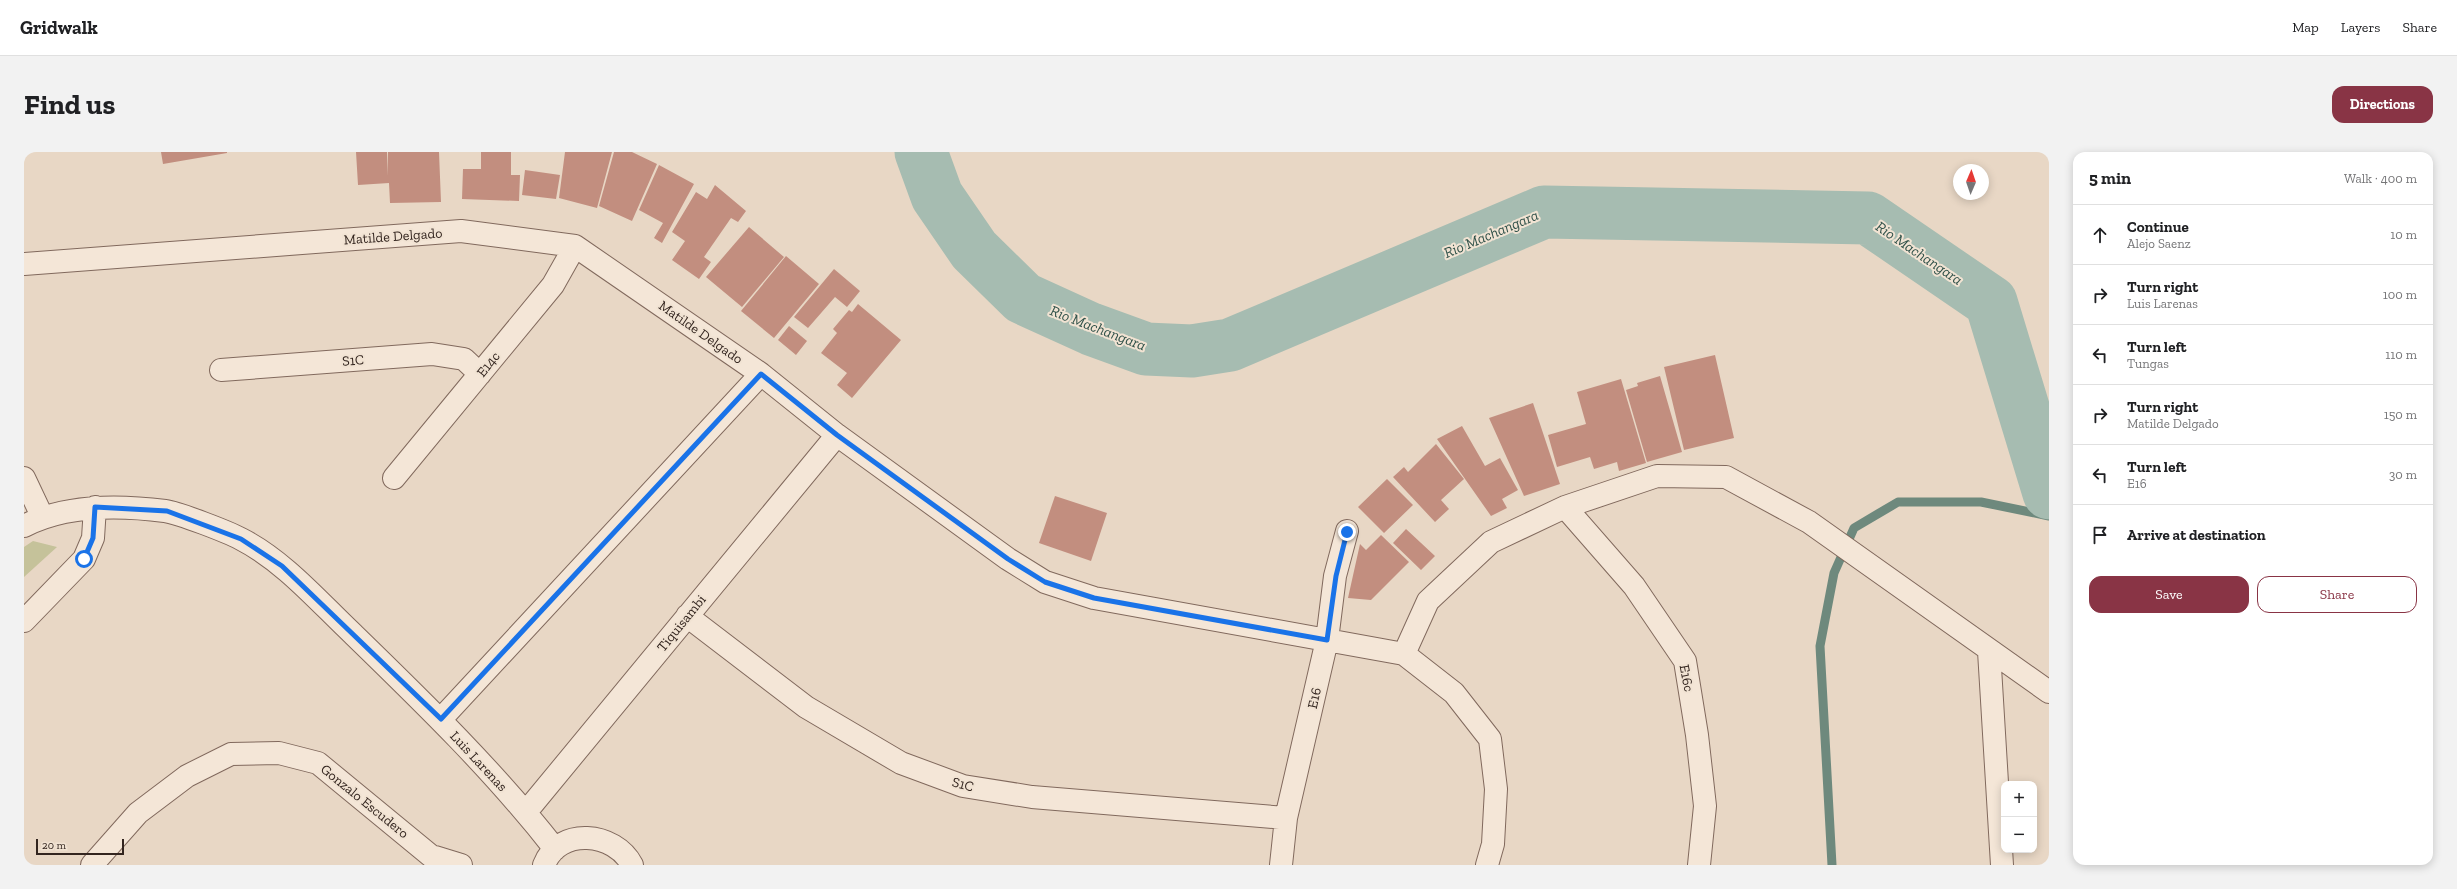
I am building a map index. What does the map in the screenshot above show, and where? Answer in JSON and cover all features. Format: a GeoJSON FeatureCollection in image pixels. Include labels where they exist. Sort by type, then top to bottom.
{"type":"FeatureCollection","features":[{"type":"Feature","properties":{"kind":"street","name":"Matilde Delgado"},"geometry":{"type":"LineString","coordinates":[[24,264],[461,231],[575,246],[761,374],[837,435],[1008,559],[1045,582],[1094,598],[1404,654],[1454,693],[1490,739],[1496,789],[1493,844],[1487,865]]}},
{"type":"Feature","properties":{"kind":"street","name":"E14c"},"geometry":{"type":"LineString","coordinates":[[394,478],[553,285],[575,246]]}},
{"type":"Feature","properties":{"kind":"street","name":"S1C"},"geometry":{"type":"LineString","coordinates":[[221,370],[432,354],[464,359],[480,374]]}},
{"type":"Feature","properties":{"kind":"street"},"geometry":{"type":"LineString","coordinates":[[441,719],[761,374]]}},
{"type":"Feature","properties":{"kind":"street","name":"Tiquisambi"},"geometry":{"type":"LineString","coordinates":[[526,812],[837,435]]}},
{"type":"Feature","properties":{"kind":"street"},"geometry":{"type":"LineString","coordinates":[[1404,654],[1428,601],[1491,542],[1565,507],[1657,476],[1726,477],[1809,522],[1989,651],[2049,692]]}},
{"type":"Feature","properties":{"kind":"street"},"geometry":{"type":"LineString","coordinates":[[24,478],[33,521],[95,507],[93,538],[84,559],[24,621]]}},
{"type":"Feature","properties":{"kind":"street","name":"Luis Larenas"},"geometry":{"type":"LineString","coordinates":[[95,507],[167,511],[241,539],[282,566],[441,719],[526,812],[550,857]]}},
{"type":"Feature","properties":{"kind":"street","name":"E16c"},"geometry":{"type":"LineString","coordinates":[[1565,507],[1634,586],[1685,661],[1697,735],[1705,806],[1699,865]]}},
{"type":"Feature","properties":{"kind":"street","name":"E16"},"geometry":{"type":"LineString","coordinates":[[1281,865],[1286,818],[1327,640],[1336,576],[1347,532]]}},
{"type":"Feature","properties":{"kind":"street","name":"S1C"},"geometry":{"type":"LineString","coordinates":[[688,616],[806,707],[901,763],[963,786],[1032,797],[1286,818]]}},
{"type":"Feature","properties":{"kind":"street"},"geometry":{"type":"LineString","coordinates":[[1989,651],[2002,865]]}},
{"type":"Feature","properties":{"kind":"street","name":"Gonzalo Escudero"},"geometry":{"type":"LineString","coordinates":[[92,865],[138,813],[188,776],[231,754],[279,752],[318,763],[438,861],[461,865]]}},
{"type":"Feature","properties":{"kind":"street"},"geometry":{"type":"LineString","coordinates":[[550,857],[569,841],[586,837],[602,839],[616,846],[628,858],[632,865]]}},
{"type":"Feature","properties":{"kind":"shaded area"},"geometry":{"type":"Polygon","coordinates":[[[33,541],[57,547],[24,577],[24,547],[33,541]]]}},
{"type":"Feature","properties":{"kind":"building"},"geometry":{"type":"Polygon","coordinates":[[[161,152],[227,152],[227,153],[163,164],[161,152]]]}},
{"type":"Feature","properties":{"kind":"building"},"geometry":{"type":"Polygon","coordinates":[[[356,152],[387,152],[388,176],[388,152],[439,152],[441,202],[390,203],[389,183],[358,185],[356,152]]]}},
{"type":"Feature","properties":{"kind":"building"},"geometry":{"type":"Polygon","coordinates":[[[481,152],[511,152],[511,175],[520,175],[519,201],[462,199],[463,169],[481,169],[481,152]]]}},
{"type":"Feature","properties":{"kind":"building"},"geometry":{"type":"Polygon","coordinates":[[[565,152],[612,152],[597,208],[559,198],[565,152]]]}},
{"type":"Feature","properties":{"kind":"building"},"geometry":{"type":"Polygon","coordinates":[[[614,152],[632,152],[657,164],[632,221],[599,206],[614,152]]]}},
{"type":"Feature","properties":{"kind":"building"},"geometry":{"type":"Polygon","coordinates":[[[659,165],[694,184],[662,243],[654,238],[663,223],[639,210],[659,165]]]}},
{"type":"Feature","properties":{"kind":"building"},"geometry":{"type":"Polygon","coordinates":[[[525,170],[560,175],[556,199],[522,195],[525,170]]]}},
{"type":"Feature","properties":{"kind":"building"},"geometry":{"type":"Polygon","coordinates":[[[715,185],[746,211],[738,222],[731,218],[704,257],[711,262],[699,279],[672,260],[685,241],[672,232],[696,192],[707,199],[715,185]]]}},
{"type":"Feature","properties":{"kind":"building"},"geometry":{"type":"Polygon","coordinates":[[[749,227],[784,257],[742,307],[706,277],[749,227]]]}},
{"type":"Feature","properties":{"kind":"building"},"geometry":{"type":"Polygon","coordinates":[[[786,256],[819,284],[774,338],[741,311],[786,256]]]}},
{"type":"Feature","properties":{"kind":"building"},"geometry":{"type":"Polygon","coordinates":[[[834,269],[860,291],[847,307],[835,297],[808,328],[794,317],[834,269]]]}},
{"type":"Feature","properties":{"kind":"building"},"geometry":{"type":"Polygon","coordinates":[[[858,304],[901,340],[852,398],[837,385],[847,373],[821,353],[837,333],[833,329],[849,310],[852,312],[858,304]]]}},
{"type":"Feature","properties":{"kind":"building"},"geometry":{"type":"Polygon","coordinates":[[[789,326],[807,341],[796,355],[778,340],[789,326]]]}},
{"type":"Feature","properties":{"kind":"building"},"geometry":{"type":"Polygon","coordinates":[[[1715,355],[1734,438],[1684,450],[1664,367],[1715,355]]]}},
{"type":"Feature","properties":{"kind":"building"},"geometry":{"type":"Polygon","coordinates":[[[1660,376],[1682,452],[1647,462],[1626,390],[1638,386],[1637,383],[1660,376]]]}},
{"type":"Feature","properties":{"kind":"building"},"geometry":{"type":"Polygon","coordinates":[[[1621,379],[1646,463],[1619,471],[1617,462],[1594,469],[1590,457],[1557,467],[1548,435],[1586,424],[1577,392],[1621,379]]]}},
{"type":"Feature","properties":{"kind":"building"},"geometry":{"type":"Polygon","coordinates":[[[1533,403],[1560,484],[1524,496],[1489,418],[1533,403]]]}},
{"type":"Feature","properties":{"kind":"building"},"geometry":{"type":"Polygon","coordinates":[[[1462,426],[1485,466],[1500,458],[1518,490],[1502,499],[1507,508],[1491,516],[1437,439],[1462,426]]]}},
{"type":"Feature","properties":{"kind":"building"},"geometry":{"type":"Polygon","coordinates":[[[1436,444],[1464,479],[1441,500],[1449,509],[1435,522],[1393,477],[1404,467],[1408,472],[1436,444]]]}},
{"type":"Feature","properties":{"kind":"building"},"geometry":{"type":"Polygon","coordinates":[[[1387,479],[1413,505],[1384,533],[1358,507],[1387,479]]]}},
{"type":"Feature","properties":{"kind":"building"},"geometry":{"type":"Polygon","coordinates":[[[1055,496],[1107,513],[1091,561],[1039,543],[1055,496]]]}},
{"type":"Feature","properties":{"kind":"building"},"geometry":{"type":"Polygon","coordinates":[[[1406,529],[1435,556],[1421,570],[1393,543],[1406,529]]]}},
{"type":"Feature","properties":{"kind":"building"},"geometry":{"type":"Polygon","coordinates":[[[1381,535],[1409,562],[1371,600],[1348,598],[1360,544],[1366,550],[1381,535]]]}},
{"type":"Feature","properties":{"kind":"waterway","name":"Rio Machangara"},"geometry":{"type":"LineString","coordinates":[[921,152],[937,196],[974,250],[1023,298],[1091,329],[1146,349],[1192,351],[1230,345],[1544,212],[1868,218],[1991,302],[2049,493]]}},
{"type":"Feature","properties":{"kind":"waterway"},"geometry":{"type":"LineString","coordinates":[[1832,865],[1820,646],[1834,573],[1854,528],[1898,502],[1981,502],[2049,516]]}},
{"type":"Feature","properties":{"kind":"route"},"geometry":{"type":"LineString","coordinates":[[84,559],[93,538],[95,507],[167,511],[241,539],[282,566],[441,719],[761,374],[837,435],[1008,559],[1045,582],[1094,598],[1327,640],[1336,576],[1347,532]]}}]}
